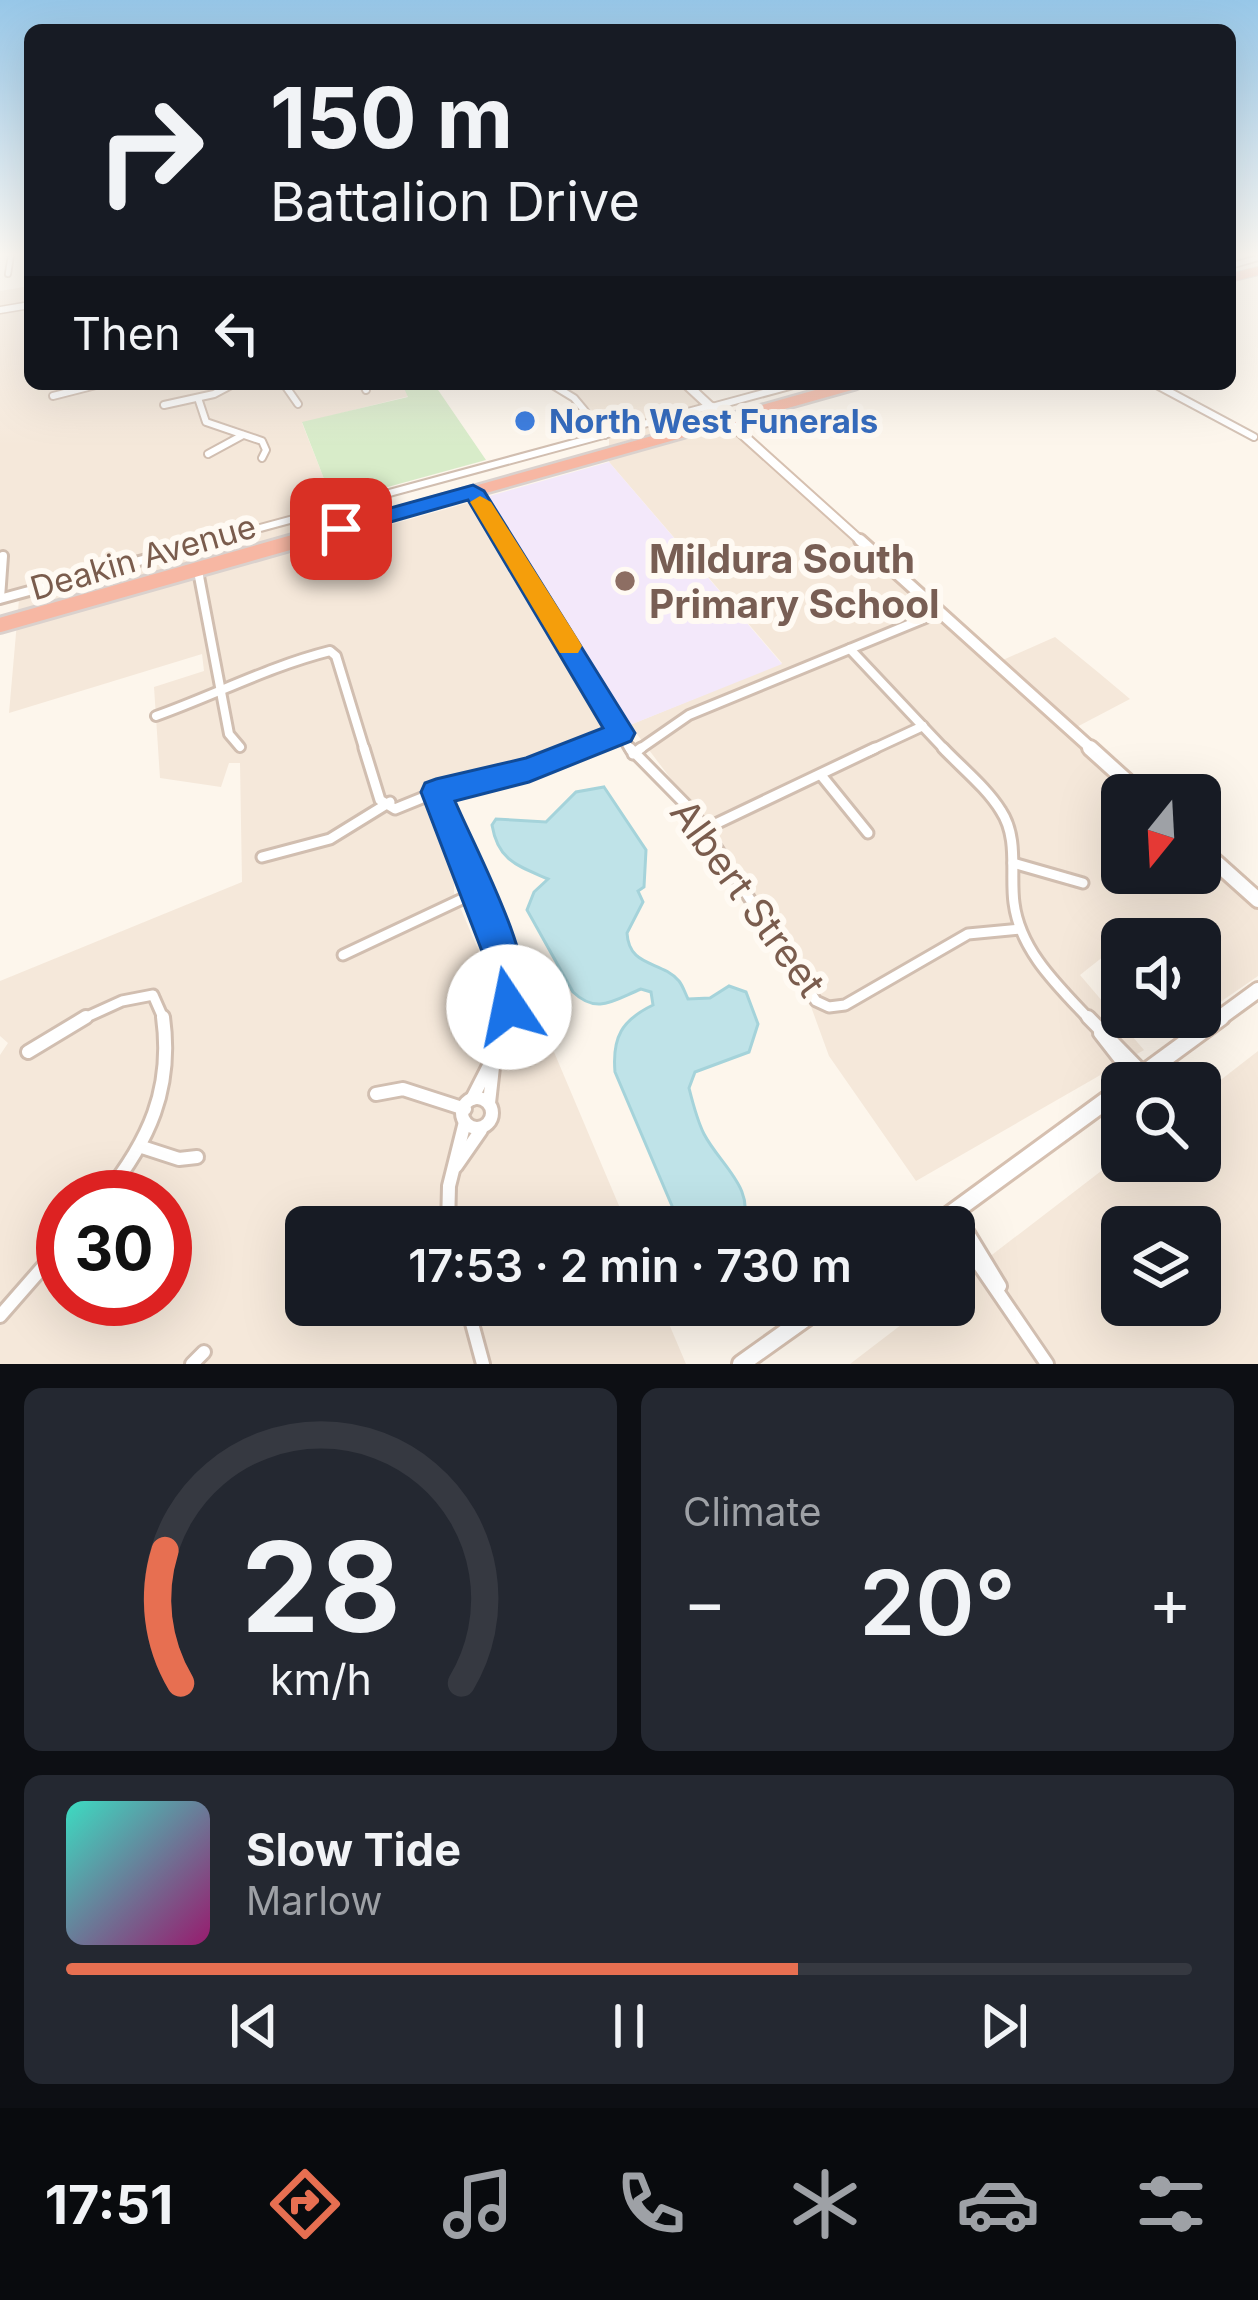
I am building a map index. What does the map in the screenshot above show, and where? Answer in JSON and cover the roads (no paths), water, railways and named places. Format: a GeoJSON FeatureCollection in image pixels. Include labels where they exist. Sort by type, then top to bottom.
{"type":"FeatureCollection","features":[{"type":"Feature","properties":{"kind":"highway","name":"Deakin Avenue"},"geometry":{"type":"LineString","coordinates":[[0,625],[833,390]]}},
{"type":"Feature","properties":{"kind":"street"},"geometry":{"type":"LineString","coordinates":[[53,396],[76,390]]}},
{"type":"Feature","properties":{"kind":"street"},"geometry":{"type":"LineString","coordinates":[[164,405],[218,390]]}},
{"type":"Feature","properties":{"kind":"street"},"geometry":{"type":"LineString","coordinates":[[288,390],[298,404]]}},
{"type":"Feature","properties":{"kind":"street"},"geometry":{"type":"LineString","coordinates":[[564,390],[605,434]]}},
{"type":"Feature","properties":{"kind":"street"},"geometry":{"type":"LineString","coordinates":[[693,390],[1119,774]]}},
{"type":"Feature","properties":{"kind":"street","name":"Deakin Avenue"},"geometry":{"type":"LineString","coordinates":[[0,599],[775,390]]}},
{"type":"Feature","properties":{"kind":"street"},"geometry":{"type":"LineString","coordinates":[[1166,390],[1254,437]]}},
{"type":"Feature","properties":{"kind":"street"},"geometry":{"type":"LineString","coordinates":[[198,398],[206,422],[264,443],[262,458]]}},
{"type":"Feature","properties":{"kind":"street"},"geometry":{"type":"LineString","coordinates":[[208,454],[243,435]]}},
{"type":"Feature","properties":{"kind":"street","name":"Albert Street"},"geometry":{"type":"LineString","coordinates":[[473,491],[633,754],[705,829],[811,997],[829,1007],[845,1005],[968,934],[1020,929]]}},
{"type":"Feature","properties":{"kind":"street"},"geometry":{"type":"LineString","coordinates":[[0,599],[3,556]]}},
{"type":"Feature","properties":{"kind":"street"},"geometry":{"type":"LineString","coordinates":[[197,569],[229,734],[240,747]]}},
{"type":"Feature","properties":{"kind":"street"},"geometry":{"type":"LineString","coordinates":[[633,754],[675,721],[940,613]]}},
{"type":"Feature","properties":{"kind":"street"},"geometry":{"type":"LineString","coordinates":[[850,649],[1001,810],[1011,832],[1014,905],[1020,929],[1120,1062]]}},
{"type":"Feature","properties":{"kind":"street"},"geometry":{"type":"LineString","coordinates":[[156,716],[220,694],[279,664],[319,650],[333,653],[379,786],[388,804],[400,809],[436,792],[529,770],[621,733]]}},
{"type":"Feature","properties":{"kind":"street"},"geometry":{"type":"LineString","coordinates":[[705,829],[923,726]]}},
{"type":"Feature","properties":{"kind":"street"},"geometry":{"type":"LineString","coordinates":[[821,775],[868,833]]}},
{"type":"Feature","properties":{"kind":"street"},"geometry":{"type":"LineString","coordinates":[[436,792],[506,967],[510,992],[496,1054],[490,1118],[452,1173]]}},
{"type":"Feature","properties":{"kind":"street"},"geometry":{"type":"LineString","coordinates":[[262,857],[291,852],[368,822],[388,804]]}},
{"type":"Feature","properties":{"kind":"street"},"geometry":{"type":"LineString","coordinates":[[1013,863],[1083,884]]}},
{"type":"Feature","properties":{"kind":"street"},"geometry":{"type":"LineString","coordinates":[[1221,867],[1258,900]]}},
{"type":"Feature","properties":{"kind":"street"},"geometry":{"type":"LineString","coordinates":[[344,956],[477,892]]}},
{"type":"Feature","properties":{"kind":"street"},"geometry":{"type":"LineString","coordinates":[[1159,1062],[1258,990]]}},
{"type":"Feature","properties":{"kind":"street"},"geometry":{"type":"LineString","coordinates":[[28,1052],[68,1027],[140,995],[153,995],[163,1012],[167,1080],[142,1148],[125,1170]]}},
{"type":"Feature","properties":{"kind":"street"},"geometry":{"type":"LineString","coordinates":[[450,1206],[467,1110],[496,1054]]}},
{"type":"Feature","properties":{"kind":"street"},"geometry":{"type":"LineString","coordinates":[[376,1094],[417,1092],[467,1110],[489,1103]]}},
{"type":"Feature","properties":{"kind":"street"},"geometry":{"type":"LineString","coordinates":[[969,1206],[1101,1105]]}},
{"type":"Feature","properties":{"kind":"street"},"geometry":{"type":"LineString","coordinates":[[467,1110],[476,1129],[484,1126]]}},
{"type":"Feature","properties":{"kind":"street"},"geometry":{"type":"LineString","coordinates":[[142,1148],[179,1159],[197,1157]]}},
{"type":"Feature","properties":{"kind":"street"},"geometry":{"type":"LineString","coordinates":[[975,1259],[1047,1364]]}},
{"type":"Feature","properties":{"kind":"street"},"geometry":{"type":"LineString","coordinates":[[2,1313],[36,1275]]}},
{"type":"Feature","properties":{"kind":"street"},"geometry":{"type":"LineString","coordinates":[[473,1326],[483,1364]]}},
{"type":"Feature","properties":{"kind":"street"},"geometry":{"type":"LineString","coordinates":[[741,1364],[794,1326]]}},
{"type":"Feature","properties":{"kind":"street"},"geometry":{"type":"LineString","coordinates":[[192,1364],[204,1352]]}},
{"type":"Feature","properties":{"kind":"water"},"geometry":{"type":"Polygon","coordinates":[[[604,787],[646,850],[644,887],[638,891],[643,902],[627,933],[633,952],[672,974],[688,999],[710,998],[729,986],[746,992],[758,1024],[749,1052],[695,1072],[689,1088],[704,1134],[735,1178],[745,1206],[672,1206],[615,1072],[621,1031],[653,1005],[651,992],[641,989],[598,1004],[573,992],[527,910],[534,892],[548,879],[511,861],[499,847],[492,825],[496,819],[546,822],[576,792],[604,787]]]}},
{"type":"Feature","properties":{"kind":"place","name":"North West Funerals"},"geometry":{"type":"Point","coordinates":[525,421]}},
{"type":"Feature","properties":{"kind":"place","name":"Mildura South Primary School"},"geometry":{"type":"Point","coordinates":[625,581]}}]}
